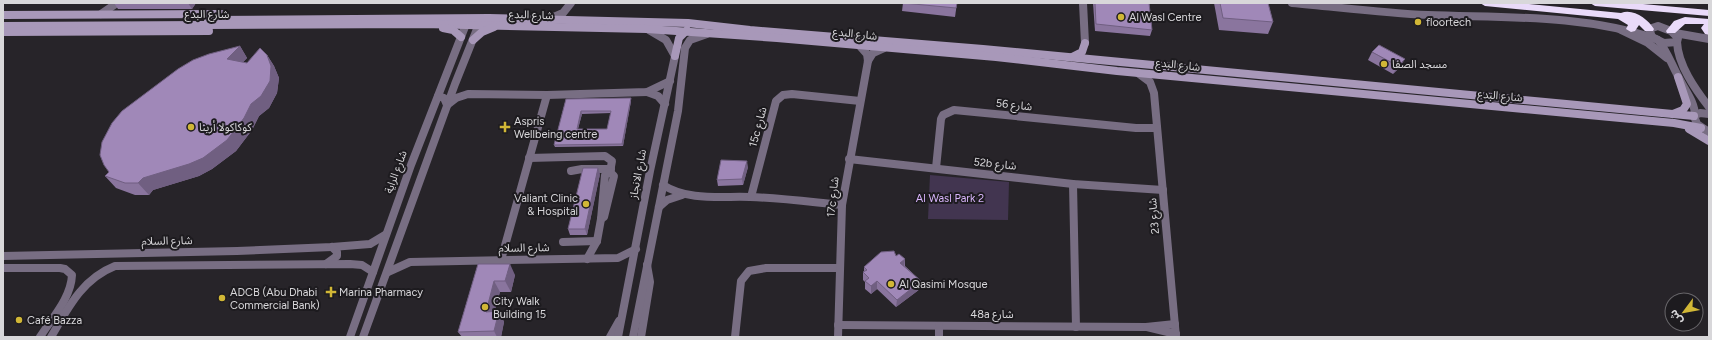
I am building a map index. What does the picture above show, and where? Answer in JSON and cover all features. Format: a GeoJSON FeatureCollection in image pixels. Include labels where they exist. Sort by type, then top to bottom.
{"type":"FeatureCollection","features":[{"type":"Feature","properties":{"kind":"highway"},"geometry":{"type":"LineString","coordinates":[[1486,3],[1709,13]]}},
{"type":"Feature","properties":{"kind":"highway"},"geometry":{"type":"LineString","coordinates":[[1595,8],[1630,15],[1640,19],[1649,29]]}},
{"type":"Feature","properties":{"kind":"highway"},"geometry":{"type":"LineString","coordinates":[[1595,8],[1626,18],[1634,25],[1626,29]]}},
{"type":"Feature","properties":{"kind":"highway"},"geometry":{"type":"LineString","coordinates":[[1673,32],[1676,23],[1682,20],[1709,21]]}},
{"type":"Feature","properties":{"kind":"highway"},"geometry":{"type":"LineString","coordinates":[[1709,25],[1706,28],[1709,32]]}},
{"type":"Feature","properties":{"kind":"main road"},"geometry":{"type":"LineString","coordinates":[[3,15],[209,14],[296,18]]}},
{"type":"Feature","properties":{"kind":"main road","name":"شارع البدع"},"geometry":{"type":"LineString","coordinates":[[3,20],[296,18],[468,21],[571,19],[662,22],[727,26],[750,30],[1069,57],[1439,94],[1666,115],[1694,116]]}},
{"type":"Feature","properties":{"kind":"main road","name":"شارع البدع"},"geometry":{"type":"LineString","coordinates":[[3,26],[423,24],[468,21]]}},
{"type":"Feature","properties":{"kind":"main road","name":"شارع البدع"},"geometry":{"type":"LineString","coordinates":[[481,21],[501,25],[647,29],[859,45],[1680,124],[1701,128]]}},
{"type":"Feature","properties":{"kind":"main road"},"geometry":{"type":"LineString","coordinates":[[423,24],[429,27],[451,29],[461,37]]}},
{"type":"Feature","properties":{"kind":"main road"},"geometry":{"type":"LineString","coordinates":[[3,32],[285,29],[303,25]]}},
{"type":"Feature","properties":{"kind":"main road"},"geometry":{"type":"LineString","coordinates":[[473,40],[482,32],[501,25]]}},
{"type":"Feature","properties":{"kind":"main road"},"geometry":{"type":"LineString","coordinates":[[675,56],[679,38],[684,32],[698,28],[750,30]]}},
{"type":"Feature","properties":{"kind":"main road"},"geometry":{"type":"LineString","coordinates":[[1069,57],[1077,56],[1082,52],[1085,43]]}},
{"type":"Feature","properties":{"kind":"main road"},"geometry":{"type":"LineString","coordinates":[[1030,62],[1044,60],[1082,64],[1089,60],[1085,43]]}},
{"type":"Feature","properties":{"kind":"main road"},"geometry":{"type":"LineString","coordinates":[[1666,115],[1680,112],[1687,104],[1678,77]]}},
{"type":"Feature","properties":{"kind":"main road"},"geometry":{"type":"LineString","coordinates":[[1401,98],[1401,94],[1404,93],[1430,95],[1439,94]]}},
{"type":"Feature","properties":{"kind":"main road"},"geometry":{"type":"LineString","coordinates":[[1645,121],[1684,128],[1698,133],[1709,141]]}},
{"type":"Feature","properties":{"kind":"street"},"geometry":{"type":"LineString","coordinates":[[101,14],[117,3]]}},
{"type":"Feature","properties":{"kind":"street"},"geometry":{"type":"LineString","coordinates":[[117,3],[116,8],[118,14]]}},
{"type":"Feature","properties":{"kind":"street"},"geometry":{"type":"LineString","coordinates":[[1083,3],[1085,43]]}},
{"type":"Feature","properties":{"kind":"street"},"geometry":{"type":"LineString","coordinates":[[1292,3],[1427,15],[1520,17],[1580,22],[1626,29],[1649,29],[1658,26],[1673,32],[1709,40]]}},
{"type":"Feature","properties":{"kind":"street"},"geometry":{"type":"LineString","coordinates":[[549,19],[560,14],[570,5]]}},
{"type":"Feature","properties":{"kind":"street"},"geometry":{"type":"LineString","coordinates":[[570,5],[571,19]]}},
{"type":"Feature","properties":{"kind":"street","name":"شارع الراية"},"geometry":{"type":"LineString","coordinates":[[350,337],[360,313],[385,235],[468,21]]}},
{"type":"Feature","properties":{"kind":"street"},"geometry":{"type":"LineString","coordinates":[[363,337],[396,250],[447,105],[481,21]]}},
{"type":"Feature","properties":{"kind":"street"},"geometry":{"type":"LineString","coordinates":[[647,29],[666,38],[675,56]]}},
{"type":"Feature","properties":{"kind":"street"},"geometry":{"type":"LineString","coordinates":[[1626,29],[1666,43],[1709,40]]}},
{"type":"Feature","properties":{"kind":"street"},"geometry":{"type":"LineString","coordinates":[[1626,29],[1654,47],[1672,65]]}},
{"type":"Feature","properties":{"kind":"street"},"geometry":{"type":"LineString","coordinates":[[1649,29],[1650,34],[1667,52],[1678,77],[1694,105],[1695,123],[1709,132]]}},
{"type":"Feature","properties":{"kind":"street"},"geometry":{"type":"LineString","coordinates":[[1673,32],[1678,38],[1678,53],[1699,94],[1709,107]]}},
{"type":"Feature","properties":{"kind":"street"},"geometry":{"type":"LineString","coordinates":[[633,337],[678,110],[685,48],[687,44],[695,37],[710,33]]}},
{"type":"Feature","properties":{"kind":"street"},"geometry":{"type":"LineString","coordinates":[[859,45],[867,54],[868,61]]}},
{"type":"Feature","properties":{"kind":"street"},"geometry":{"type":"LineString","coordinates":[[868,61],[873,53],[884,48]]}},
{"type":"Feature","properties":{"kind":"street","name":"شارع الانجاز"},"geometry":{"type":"LineString","coordinates":[[618,337],[650,171],[675,56]]}},
{"type":"Feature","properties":{"kind":"street","name":"17c شارع"},"geometry":{"type":"LineString","coordinates":[[838,337],[842,205],[849,159],[868,61]]}},
{"type":"Feature","properties":{"kind":"street","name":"شارع 23"},"geometry":{"type":"LineString","coordinates":[[1138,72],[1149,80],[1154,93],[1176,336]]}},
{"type":"Feature","properties":{"kind":"street"},"geometry":{"type":"LineString","coordinates":[[1154,93],[1158,80],[1168,75]]}},
{"type":"Feature","properties":{"kind":"street"},"geometry":{"type":"LineString","coordinates":[[647,92],[670,81]]}},
{"type":"Feature","properties":{"kind":"street"},"geometry":{"type":"LineString","coordinates":[[455,84],[459,91],[468,94],[547,95],[647,92],[658,96],[665,104]]}},
{"type":"Feature","properties":{"kind":"street"},"geometry":{"type":"LineString","coordinates":[[447,105],[456,98],[468,94]]}},
{"type":"Feature","properties":{"kind":"street","name":"15c شارع"},"geometry":{"type":"LineString","coordinates":[[751,197],[776,101],[779,98],[792,94],[860,101]]}},
{"type":"Feature","properties":{"kind":"street"},"geometry":{"type":"LineString","coordinates":[[501,260],[547,95]]}},
{"type":"Feature","properties":{"kind":"street"},"geometry":{"type":"LineString","coordinates":[[438,96],[444,98],[447,105]]}},
{"type":"Feature","properties":{"kind":"street","name":"شارع 56"},"geometry":{"type":"LineString","coordinates":[[936,168],[941,120],[944,115],[954,110],[1157,131]]}},
{"type":"Feature","properties":{"kind":"street"},"geometry":{"type":"LineString","coordinates":[[1694,116],[1700,113],[1709,114]]}},
{"type":"Feature","properties":{"kind":"street"},"geometry":{"type":"LineString","coordinates":[[529,158],[605,156],[612,161],[610,170],[614,176],[604,217],[601,219],[596,243],[587,259]]}},
{"type":"Feature","properties":{"kind":"street","name":"52b شارع"},"geometry":{"type":"LineString","coordinates":[[849,159],[1163,193]]}},
{"type":"Feature","properties":{"kind":"street"},"geometry":{"type":"LineString","coordinates":[[571,172],[582,169],[610,170]]}},
{"type":"Feature","properties":{"kind":"street"},"geometry":{"type":"LineString","coordinates":[[1073,184],[1076,327]]}},
{"type":"Feature","properties":{"kind":"street"},"geometry":{"type":"LineString","coordinates":[[663,185],[672,191],[685,195],[751,197],[842,205]]}},
{"type":"Feature","properties":{"kind":"street"},"geometry":{"type":"LineString","coordinates":[[659,207],[668,200],[685,195]]}},
{"type":"Feature","properties":{"kind":"street","name":"شارع السلام"},"geometry":{"type":"LineString","coordinates":[[3,256],[230,251],[332,247],[370,244],[385,235]]}},
{"type":"Feature","properties":{"kind":"street"},"geometry":{"type":"LineString","coordinates":[[562,244],[596,243]]}},
{"type":"Feature","properties":{"kind":"street"},"geometry":{"type":"LineString","coordinates":[[325,265],[330,263],[337,256],[337,252],[332,247]]}},
{"type":"Feature","properties":{"kind":"street","name":"شارع السلام"},"geometry":{"type":"LineString","coordinates":[[388,272],[410,262],[623,257],[636,249]]}},
{"type":"Feature","properties":{"kind":"street"},"geometry":{"type":"LineString","coordinates":[[396,250],[401,258],[410,262]]}},
{"type":"Feature","properties":{"kind":"street"},"geometry":{"type":"LineString","coordinates":[[51,337],[79,293],[95,274],[115,266],[356,264],[362,265],[373,272]]}},
{"type":"Feature","properties":{"kind":"street"},"geometry":{"type":"LineString","coordinates":[[641,337],[650,282],[647,265]]}},
{"type":"Feature","properties":{"kind":"street"},"geometry":{"type":"LineString","coordinates":[[3,268],[65,269],[72,275],[73,279],[66,295],[40,337]]}},
{"type":"Feature","properties":{"kind":"street"},"geometry":{"type":"LineString","coordinates":[[735,337],[741,281],[749,271],[766,268],[839,268]]}},
{"type":"Feature","properties":{"kind":"street"},"geometry":{"type":"LineString","coordinates":[[610,337],[621,316]]}},
{"type":"Feature","properties":{"kind":"street","name":"48a شارع"},"geometry":{"type":"LineString","coordinates":[[838,325],[1146,327],[1175,324]]}},
{"type":"Feature","properties":{"kind":"street"},"geometry":{"type":"LineString","coordinates":[[939,326],[939,337]]}},
{"type":"Feature","properties":{"kind":"street","name":"48a شارع"},"geometry":{"type":"LineString","coordinates":[[1146,327],[1176,336]]}},
{"type":"Feature","properties":{"kind":"green space","name":"Al Wasl Park 2"},"geometry":{"type":"Polygon","coordinates":[[[930,175],[1009,182],[1008,220],[928,219],[930,175]]]}},
{"type":"Feature","properties":{"kind":"building"},"geometry":{"type":"Polygon","coordinates":[[[903,3],[957,3],[956,8],[903,3]]]}},
{"type":"Feature","properties":{"kind":"building","name":"Al Wasl Centre"},"geometry":{"type":"Polygon","coordinates":[[[1095,3],[1149,3],[1152,30],[1096,24],[1095,3]]]}},
{"type":"Feature","properties":{"kind":"building"},"geometry":{"type":"Polygon","coordinates":[[[1220,3],[1268,3],[1273,22],[1223,18],[1220,3]]]}},
{"type":"Feature","properties":{"kind":"building"},"geometry":{"type":"Polygon","coordinates":[[[1379,45],[1405,59],[1398,66],[1372,52],[1379,45]]]}},
{"type":"Feature","properties":{"kind":"building","name":"كوكاكولا أرينا"},"geometry":{"type":"Polygon","coordinates":[[[240,46],[227,59],[247,63],[260,48],[267,55],[271,66],[270,81],[261,96],[251,104],[244,118],[227,140],[203,158],[189,164],[143,178],[138,183],[125,183],[105,176],[109,172],[100,155],[102,142],[112,123],[122,111],[178,69],[193,60],[240,46]]]}},
{"type":"Feature","properties":{"kind":"building"},"geometry":{"type":"Polygon","coordinates":[[[631,98],[622,144],[554,145],[566,99],[631,98]],[[581,111],[577,129],[607,129],[611,111],[581,111]]]}},
{"type":"Feature","properties":{"kind":"building"},"geometry":{"type":"Polygon","coordinates":[[[721,160],[747,161],[742,179],[717,180],[721,160]]]}},
{"type":"Feature","properties":{"kind":"building","name":"Valiant Clinic & Hospital"},"geometry":{"type":"Polygon","coordinates":[[[583,168],[598,168],[585,229],[568,229],[583,168]]]}},
{"type":"Feature","properties":{"kind":"building","name":"Al Qasimi Mosque"},"geometry":{"type":"Polygon","coordinates":[[[894,251],[896,256],[899,254],[905,259],[900,263],[921,281],[897,300],[877,281],[871,286],[865,281],[869,278],[863,272],[867,270],[864,267],[881,252],[894,251]]]}},
{"type":"Feature","properties":{"kind":"building"},"geometry":{"type":"Polygon","coordinates":[[[478,264],[510,264],[505,281],[494,281],[486,312],[499,311],[494,331],[458,332],[478,264]]]}},
{"type":"Feature","properties":{"kind":"place","name":"Al Wasl Centre"},"geometry":{"type":"Point","coordinates":[1121,17]}},
{"type":"Feature","properties":{"kind":"place","name":"floortech"},"geometry":{"type":"Point","coordinates":[1418,22]}},
{"type":"Feature","properties":{"kind":"place","name":"مسجد الصفا"},"geometry":{"type":"Point","coordinates":[1384,64]}},
{"type":"Feature","properties":{"kind":"place","name":"كوكاكولا أرينا"},"geometry":{"type":"Point","coordinates":[191,127]}},
{"type":"Feature","properties":{"kind":"place","name":"Aspris Wellbeing centre"},"geometry":{"type":"Point","coordinates":[505,127]}},
{"type":"Feature","properties":{"kind":"place","name":"Valiant Clinic & Hospital"},"geometry":{"type":"Point","coordinates":[586,204]}},
{"type":"Feature","properties":{"kind":"place","name":"Al Qasimi Mosque"},"geometry":{"type":"Point","coordinates":[891,284]}},
{"type":"Feature","properties":{"kind":"place","name":"Marina Pharmacy"},"geometry":{"type":"Point","coordinates":[331,292]}},
{"type":"Feature","properties":{"kind":"place","name":"ADCB (Abu Dhabi Commercial Bank)"},"geometry":{"type":"Point","coordinates":[222,298]}},
{"type":"Feature","properties":{"kind":"place","name":"City Walk Building 15"},"geometry":{"type":"Point","coordinates":[485,307]}},
{"type":"Feature","properties":{"kind":"place","name":"Café Bazza"},"geometry":{"type":"Point","coordinates":[19,320]}}]}
